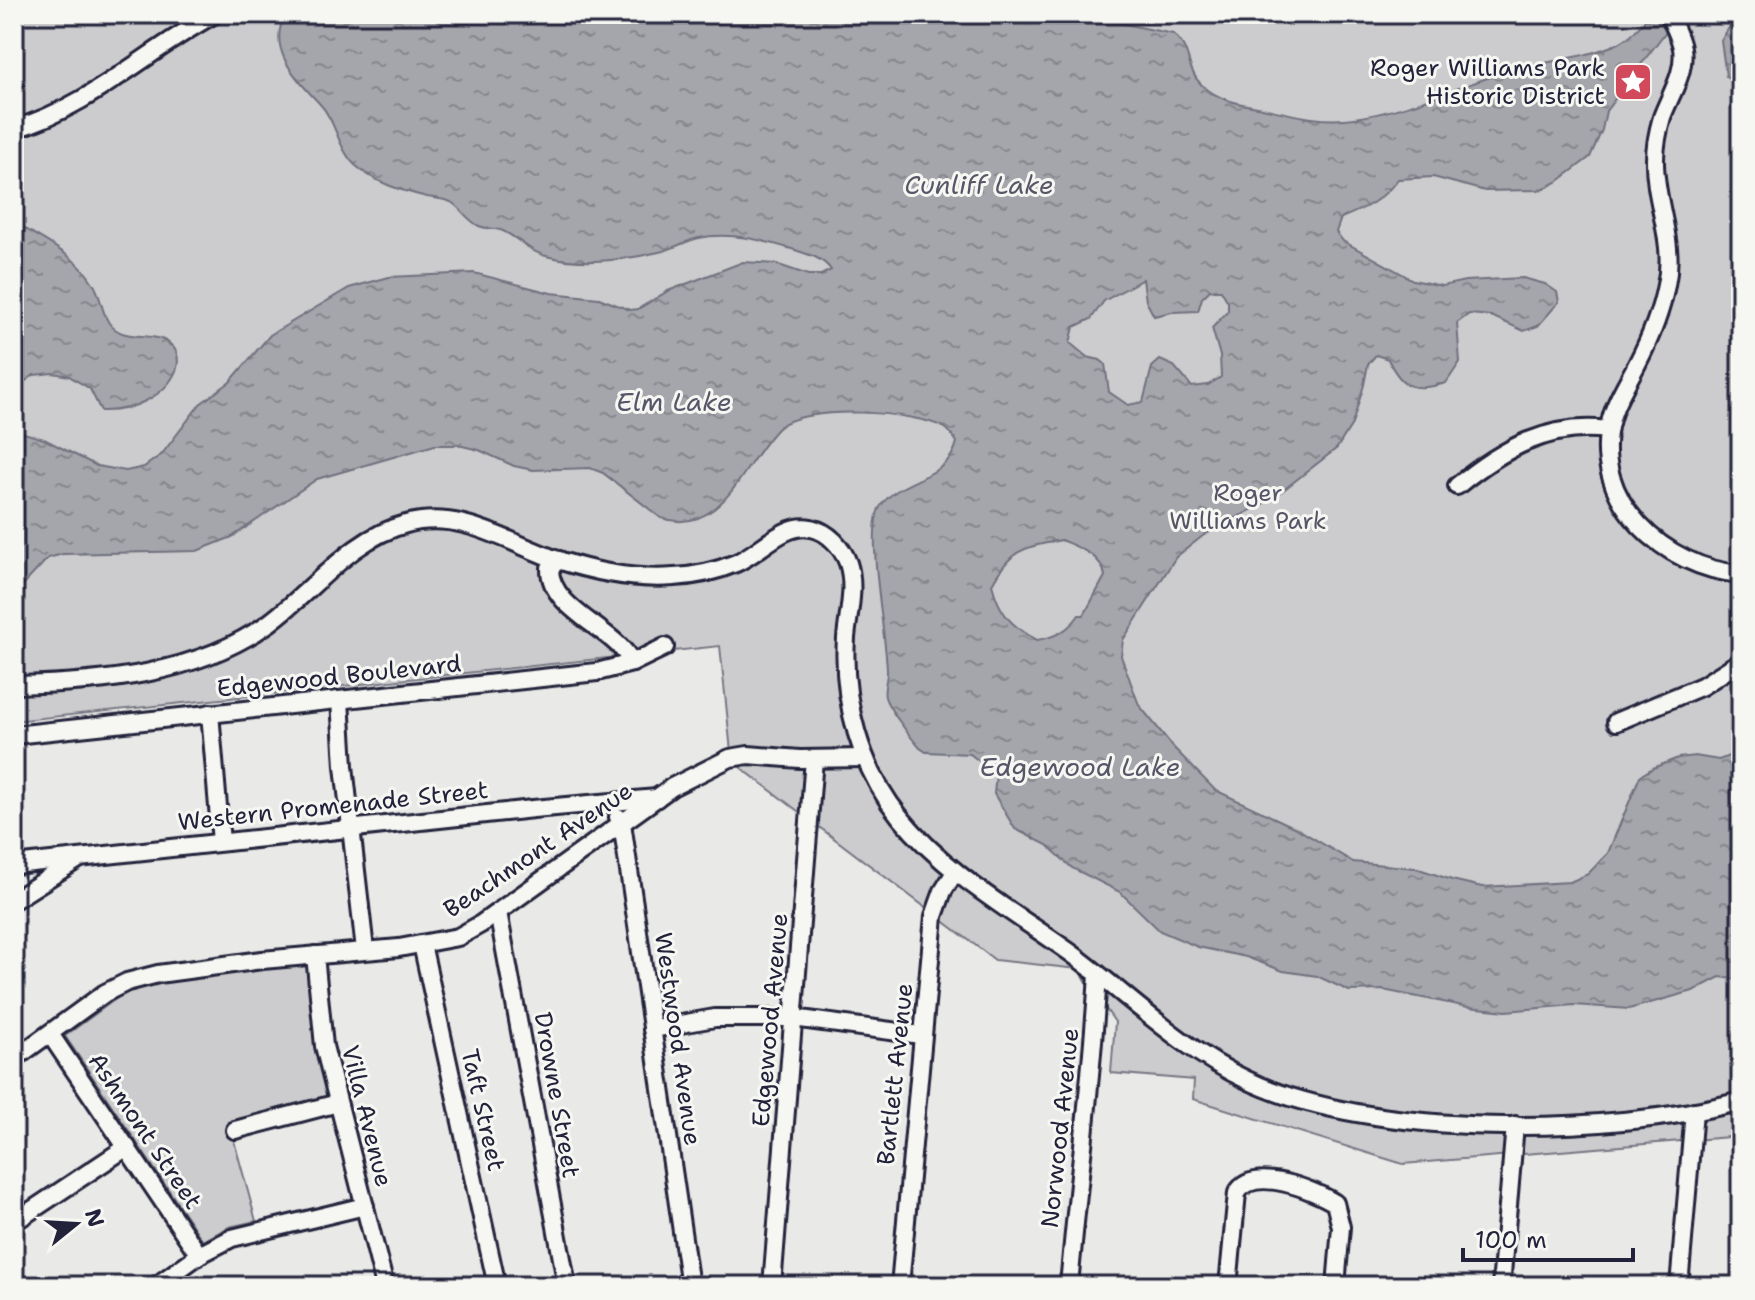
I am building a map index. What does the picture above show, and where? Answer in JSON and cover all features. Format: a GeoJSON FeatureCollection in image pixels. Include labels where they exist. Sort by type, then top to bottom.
{"type":"FeatureCollection","features":[{"type":"Feature","properties":{"kind":"street"},"geometry":{"type":"LineString","coordinates":[[14,129],[82,102],[168,41],[215,14]]}},
{"type":"Feature","properties":{"kind":"street"},"geometry":{"type":"LineString","coordinates":[[1669,14],[1682,48],[1682,62],[1662,119],[1656,148],[1657,186],[1669,245],[1669,272],[1653,329],[1619,397],[1608,430],[1611,475],[1621,500],[1637,523],[1659,544],[1682,559],[1707,569],[1741,574]]}},
{"type":"Feature","properties":{"kind":"street"},"geometry":{"type":"LineString","coordinates":[[1457,486],[1491,459],[1526,441],[1569,429],[1608,430]]}},
{"type":"Feature","properties":{"kind":"street"},"geometry":{"type":"LineString","coordinates":[[14,685],[122,676],[196,660],[225,649],[280,614],[358,547],[382,532],[403,524],[438,520],[465,523],[559,560],[630,576],[678,577],[737,563],[795,528],[809,528],[825,534],[841,550],[850,574],[846,650],[852,713],[865,758],[891,806],[921,841],[955,872],[1217,1064],[1280,1095],[1308,1103],[1425,1121],[1515,1125],[1614,1120],[1694,1111],[1741,1101]]}},
{"type":"Feature","properties":{"kind":"street"},"geometry":{"type":"LineString","coordinates":[[559,560],[550,568],[550,577],[556,589],[590,623],[627,653],[632,663]]}},
{"type":"Feature","properties":{"kind":"street","name":"Edgewood Boulevard"},"geometry":{"type":"LineString","coordinates":[[14,735],[597,672],[632,663],[665,647]]}},
{"type":"Feature","properties":{"kind":"street"},"geometry":{"type":"LineString","coordinates":[[1616,722],[1702,686],[1741,661]]}},
{"type":"Feature","properties":{"kind":"street"},"geometry":{"type":"LineString","coordinates":[[340,700],[365,950]]}},
{"type":"Feature","properties":{"kind":"street"},"geometry":{"type":"LineString","coordinates":[[210,713],[221,842]]}},
{"type":"Feature","properties":{"kind":"street","name":"Beachmont Avenue"},"geometry":{"type":"LineString","coordinates":[[14,1059],[105,993],[127,982],[168,972],[422,944],[458,937],[498,912],[657,798],[689,778],[736,756],[865,758]]}},
{"type":"Feature","properties":{"kind":"street","name":"Edgewood Avenue"},"geometry":{"type":"LineString","coordinates":[[772,1286],[814,759]]}},
{"type":"Feature","properties":{"kind":"street","name":"Western Promenade Street"},"geometry":{"type":"LineString","coordinates":[[14,865],[657,798]]}},
{"type":"Feature","properties":{"kind":"street","name":"Westwood Avenue"},"geometry":{"type":"LineString","coordinates":[[608,802],[622,823],[690,1286]]}},
{"type":"Feature","properties":{"kind":"street"},"geometry":{"type":"LineString","coordinates":[[14,900],[79,858]]}},
{"type":"Feature","properties":{"kind":"street","name":"Bartlett Avenue"},"geometry":{"type":"LineString","coordinates":[[900,1286],[934,916],[938,902],[955,872]]}},
{"type":"Feature","properties":{"kind":"street","name":"Drowne Street"},"geometry":{"type":"LineString","coordinates":[[498,912],[567,1286]]}},
{"type":"Feature","properties":{"kind":"street","name":"Taft Street"},"geometry":{"type":"LineString","coordinates":[[422,944],[497,1286]]}},
{"type":"Feature","properties":{"kind":"street","name":"Villa Avenue"},"geometry":{"type":"LineString","coordinates":[[315,955],[324,1046],[385,1286]]}},
{"type":"Feature","properties":{"kind":"street","name":"Norwood Avenue"},"geometry":{"type":"LineString","coordinates":[[1069,1286],[1087,1119],[1098,974]]}},
{"type":"Feature","properties":{"kind":"street"},"geometry":{"type":"LineString","coordinates":[[652,1029],[715,1018],[793,1018],[921,1035]]}},
{"type":"Feature","properties":{"kind":"street","name":"Ashmont Street"},"geometry":{"type":"LineString","coordinates":[[50,1034],[199,1255]]}},
{"type":"Feature","properties":{"kind":"street"},"geometry":{"type":"LineString","coordinates":[[235,1130],[338,1103]]}},
{"type":"Feature","properties":{"kind":"street"},"geometry":{"type":"LineString","coordinates":[[1679,1286],[1694,1111]]}},
{"type":"Feature","properties":{"kind":"street"},"geometry":{"type":"LineString","coordinates":[[1501,1286],[1515,1125]]}},
{"type":"Feature","properties":{"kind":"street"},"geometry":{"type":"LineString","coordinates":[[14,1222],[127,1147]]}},
{"type":"Feature","properties":{"kind":"street"},"geometry":{"type":"LineString","coordinates":[[1228,1286],[1237,1193],[1246,1184],[1262,1180],[1316,1191],[1335,1203],[1341,1227],[1336,1286]]}},
{"type":"Feature","properties":{"kind":"street"},"geometry":{"type":"LineString","coordinates":[[156,1286],[199,1255],[232,1238],[365,1206]]}},
{"type":"Feature","properties":{"kind":"green space","name":"Roger Williams Park"},"geometry":{"type":"Polygon","coordinates":[[[14,14],[1741,14],[1741,1136],[1403,1164],[1193,1099],[1194,1080],[1111,1073],[1115,1022],[1078,969],[995,960],[732,761],[720,646],[14,721],[14,14]]]}},
{"type":"Feature","properties":{"kind":"green space"},"geometry":{"type":"Polygon","coordinates":[[[311,963],[333,1099],[230,1126],[256,1221],[229,1227],[203,1241],[65,1036],[124,993],[153,982],[311,963]]]}},
{"type":"Feature","properties":{"kind":"water"},"geometry":{"type":"Polygon","coordinates":[[[286,14],[1076,14],[1173,34],[1185,50],[1199,82],[1222,98],[1294,115],[1330,119],[1374,115],[1506,72],[1592,53],[1624,40],[1650,14],[1674,14],[1667,30],[1606,111],[1602,130],[1590,157],[1557,182],[1541,190],[1485,191],[1433,177],[1398,179],[1372,203],[1341,218],[1336,232],[1343,241],[1413,280],[1442,286],[1465,281],[1523,278],[1545,284],[1557,292],[1559,302],[1538,326],[1524,331],[1491,316],[1469,314],[1457,323],[1460,362],[1446,383],[1410,386],[1398,377],[1388,359],[1376,355],[1368,364],[1352,424],[1337,448],[1272,499],[1204,535],[1176,557],[1123,640],[1121,656],[1139,705],[1174,748],[1215,790],[1296,828],[1353,862],[1416,868],[1482,887],[1570,882],[1588,874],[1608,853],[1640,776],[1678,758],[1695,756],[1719,760],[1741,751],[1741,980],[1720,977],[1693,991],[1629,1009],[1574,1005],[1506,1011],[1468,1007],[1383,990],[1349,991],[1317,976],[1283,971],[1246,957],[1198,947],[1160,931],[1120,892],[1072,868],[1047,845],[1015,829],[994,794],[996,774],[970,754],[926,752],[912,738],[887,702],[886,656],[876,561],[876,520],[880,507],[888,497],[944,464],[957,442],[945,428],[910,417],[834,413],[791,420],[778,428],[716,507],[701,517],[682,521],[661,518],[603,473],[590,468],[533,470],[514,466],[479,450],[458,445],[435,445],[317,479],[232,537],[197,551],[63,554],[48,558],[14,595],[14,430],[44,439],[97,466],[126,471],[144,467],[162,454],[200,404],[230,382],[270,335],[349,288],[389,277],[474,273],[551,293],[599,298],[630,310],[638,309],[668,291],[743,262],[776,264],[808,275],[821,275],[831,270],[820,259],[805,253],[735,236],[699,238],[659,252],[604,260],[577,261],[537,252],[503,231],[475,224],[451,202],[389,186],[355,165],[325,110],[286,63],[279,39],[286,14]],[[1143,279],[1104,301],[1091,319],[1074,327],[1070,343],[1087,357],[1105,364],[1109,392],[1128,405],[1143,402],[1152,367],[1160,360],[1174,366],[1192,387],[1208,385],[1221,377],[1220,356],[1212,328],[1228,311],[1228,302],[1221,290],[1210,290],[1202,298],[1198,311],[1154,316],[1146,301],[1143,279]],[[1061,540],[1037,545],[1013,556],[992,584],[1007,618],[1037,640],[1061,632],[1079,615],[1084,615],[1105,576],[1095,557],[1061,540]]]}},
{"type":"Feature","properties":{"kind":"water"},"geometry":{"type":"Polygon","coordinates":[[[1737,14],[1741,14],[1741,90],[1726,76],[1721,41],[1737,14]]]}},
{"type":"Feature","properties":{"kind":"water"},"geometry":{"type":"Polygon","coordinates":[[[21,226],[79,265],[96,288],[106,318],[115,329],[164,340],[173,347],[177,355],[177,368],[156,395],[124,409],[101,411],[90,389],[69,376],[53,373],[34,375],[14,389],[14,227],[21,226]]]}},
{"type":"Feature","properties":{"kind":"place","name":"Roger Williams Park Historic District"},"geometry":{"type":"Point","coordinates":[1633,82]}},
{"type":"Feature","properties":{"kind":"water label","name":"Cunliff Lake"},"geometry":{"type":"Point","coordinates":[979,184]}},
{"type":"Feature","properties":{"kind":"water label","name":"Elm Lake"},"geometry":{"type":"Point","coordinates":[674,401]}},
{"type":"Feature","properties":{"kind":"water label","name":"Edgewood Lake"},"geometry":{"type":"Point","coordinates":[1080,766]}}]}
